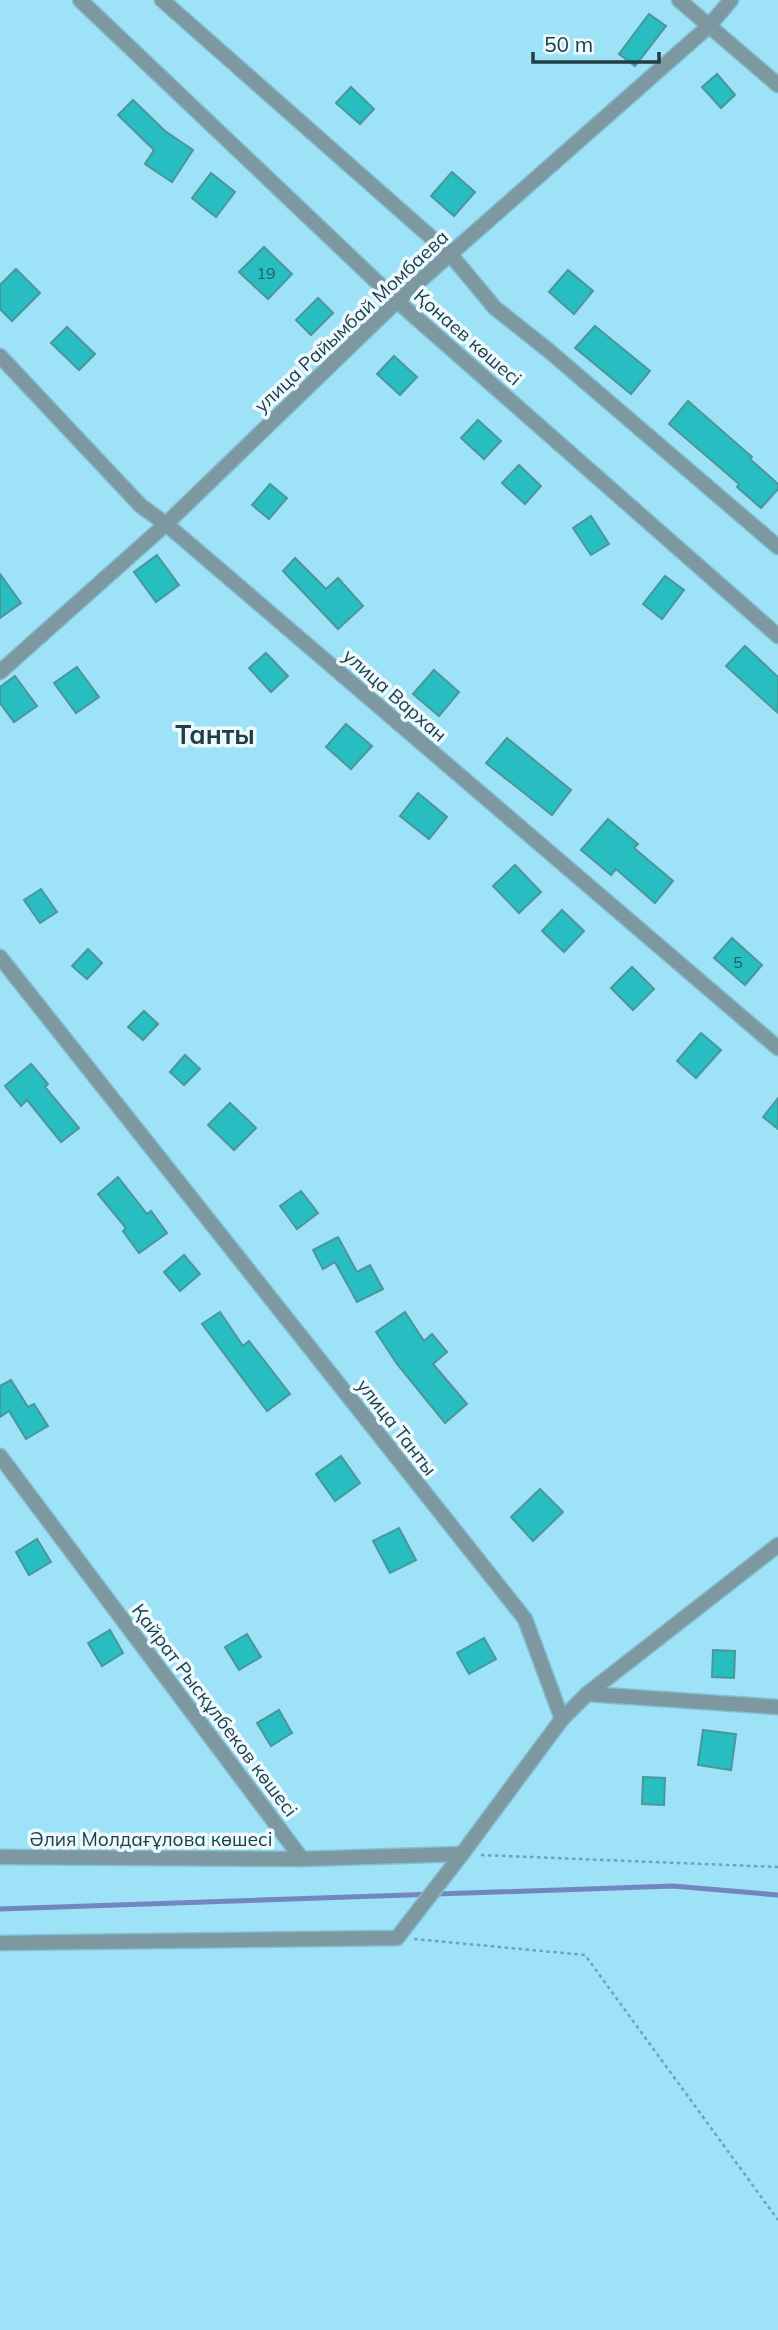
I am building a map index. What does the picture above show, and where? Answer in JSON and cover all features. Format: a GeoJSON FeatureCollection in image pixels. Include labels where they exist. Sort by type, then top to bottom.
{"type":"FeatureCollection","features":[{"type":"Feature","properties":{"kind":"street","name":"Қонаев көшесі"},"geometry":{"type":"LineString","coordinates":[[80,0],[397,301],[778,636]]}},
{"type":"Feature","properties":{"kind":"street","name":"Қонаев көшесі"},"geometry":{"type":"LineString","coordinates":[[162,0],[450,254],[495,308],[548,350],[778,547]]}},
{"type":"Feature","properties":{"kind":"street"},"geometry":{"type":"LineString","coordinates":[[679,0],[778,85]]}},
{"type":"Feature","properties":{"kind":"street","name":"улица Райымбай Момбаева"},"geometry":{"type":"LineString","coordinates":[[0,672],[166,524],[397,301],[709,26],[731,0]]}},
{"type":"Feature","properties":{"kind":"street","name":"улица Вархан"},"geometry":{"type":"LineString","coordinates":[[0,356],[141,506],[166,524],[778,1048]]}},
{"type":"Feature","properties":{"kind":"street","name":"улица Танты"},"geometry":{"type":"LineString","coordinates":[[0,957],[526,1619],[562,1719]]}},
{"type":"Feature","properties":{"kind":"street","name":"Қайрат Рысқұлбеков көшесі"},"geometry":{"type":"LineString","coordinates":[[0,1456],[302,1859]]}},
{"type":"Feature","properties":{"kind":"street"},"geometry":{"type":"LineString","coordinates":[[0,1943],[397,1938],[463,1854],[562,1719],[587,1694],[778,1545]]}},
{"type":"Feature","properties":{"kind":"street"},"geometry":{"type":"LineString","coordinates":[[587,1694],[778,1707]]}},
{"type":"Feature","properties":{"kind":"street"},"geometry":{"type":"LineString","coordinates":[[302,1859],[463,1854]]}},
{"type":"Feature","properties":{"kind":"street","name":"Әлия Молдағұлова көшесі"},"geometry":{"type":"LineString","coordinates":[[0,1857],[302,1859]]}},
{"type":"Feature","properties":{"kind":"path"},"geometry":{"type":"LineString","coordinates":[[463,1854],[778,1867]]}},
{"type":"Feature","properties":{"kind":"path"},"geometry":{"type":"LineString","coordinates":[[397,1938],[585,1955],[778,2220]]}},
{"type":"Feature","properties":{"kind":"building"},"geometry":{"type":"Polygon","coordinates":[[[649,14],[666,26],[635,66],[619,54],[649,14]]]}},
{"type":"Feature","properties":{"kind":"building"},"geometry":{"type":"Polygon","coordinates":[[[717,74],[735,95],[721,108],[702,87],[717,74]]]}},
{"type":"Feature","properties":{"kind":"building"},"geometry":{"type":"Polygon","coordinates":[[[351,87],[374,109],[360,124],[336,103],[351,87]]]}},
{"type":"Feature","properties":{"kind":"building"},"geometry":{"type":"Polygon","coordinates":[[[133,100],[165,131],[193,150],[172,182],[145,164],[154,150],[118,115],[133,100]]]}},
{"type":"Feature","properties":{"kind":"building"},"geometry":{"type":"Polygon","coordinates":[[[452,172],[475,192],[454,216],[431,196],[452,172]]]}},
{"type":"Feature","properties":{"kind":"building"},"geometry":{"type":"Polygon","coordinates":[[[211,173],[235,192],[216,217],[192,198],[211,173]]]}},
{"type":"Feature","properties":{"kind":"building"},"geometry":{"type":"Polygon","coordinates":[[[264,247],[292,274],[268,299],[239,272],[264,247]]]}},
{"type":"Feature","properties":{"kind":"building"},"geometry":{"type":"Polygon","coordinates":[[[16,269],[40,293],[12,321],[0,309],[0,285],[16,269]]]}},
{"type":"Feature","properties":{"kind":"building"},"geometry":{"type":"Polygon","coordinates":[[[568,270],[593,291],[574,314],[549,292],[568,270]]]}},
{"type":"Feature","properties":{"kind":"building"},"geometry":{"type":"Polygon","coordinates":[[[318,298],[333,313],[311,335],[296,320],[318,298]]]}},
{"type":"Feature","properties":{"kind":"building"},"geometry":{"type":"Polygon","coordinates":[[[595,326],[650,371],[631,394],[575,348],[595,326]]]}},
{"type":"Feature","properties":{"kind":"building"},"geometry":{"type":"Polygon","coordinates":[[[67,327],[95,354],[79,370],[51,343],[67,327]]]}},
{"type":"Feature","properties":{"kind":"building"},"geometry":{"type":"Polygon","coordinates":[[[394,356],[417,377],[400,395],[377,374],[394,356]]]}},
{"type":"Feature","properties":{"kind":"building"},"geometry":{"type":"Polygon","coordinates":[[[688,401],[752,457],[750,459],[778,484],[778,489],[761,508],[737,487],[739,484],[669,424],[688,401]]]}},
{"type":"Feature","properties":{"kind":"building"},"geometry":{"type":"Polygon","coordinates":[[[478,420],[501,441],[484,459],[461,438],[478,420]]]}},
{"type":"Feature","properties":{"kind":"building"},"geometry":{"type":"Polygon","coordinates":[[[519,465],[541,486],[525,504],[502,483],[519,465]]]}},
{"type":"Feature","properties":{"kind":"building"},"geometry":{"type":"Polygon","coordinates":[[[270,484],[287,498],[269,519],[252,505],[270,484]]]}},
{"type":"Feature","properties":{"kind":"building"},"geometry":{"type":"Polygon","coordinates":[[[591,516],[609,544],[591,555],[573,528],[591,516]]]}},
{"type":"Feature","properties":{"kind":"building"},"geometry":{"type":"Polygon","coordinates":[[[157,555],[179,585],[156,602],[134,572],[157,555]]]}},
{"type":"Feature","properties":{"kind":"building"},"geometry":{"type":"Polygon","coordinates":[[[295,558],[326,589],[338,578],[363,606],[338,629],[283,571],[295,558]]]}},
{"type":"Feature","properties":{"kind":"building"},"geometry":{"type":"Polygon","coordinates":[[[0,574],[21,603],[0,618],[0,574]]]}},
{"type":"Feature","properties":{"kind":"building"},"geometry":{"type":"Polygon","coordinates":[[[665,576],[684,590],[662,619],[643,604],[665,576]]]}},
{"type":"Feature","properties":{"kind":"building"},"geometry":{"type":"Polygon","coordinates":[[[745,646],[778,677],[778,713],[726,666],[745,646]]]}},
{"type":"Feature","properties":{"kind":"building"},"geometry":{"type":"Polygon","coordinates":[[[266,653],[288,676],[271,692],[249,668],[266,653]]]}},
{"type":"Feature","properties":{"kind":"building"},"geometry":{"type":"Polygon","coordinates":[[[77,667],[99,697],[76,713],[54,683],[77,667]]]}},
{"type":"Feature","properties":{"kind":"building"},"geometry":{"type":"Polygon","coordinates":[[[434,670],[459,692],[439,716],[413,694],[434,670]]]}},
{"type":"Feature","properties":{"kind":"building"},"geometry":{"type":"Polygon","coordinates":[[[15,676],[37,706],[14,722],[0,703],[0,687],[15,676]]]}},
{"type":"Feature","properties":{"kind":"building"},"geometry":{"type":"Polygon","coordinates":[[[346,724],[372,746],[351,769],[326,747],[346,724]]]}},
{"type":"Feature","properties":{"kind":"building"},"geometry":{"type":"Polygon","coordinates":[[[507,738],[571,790],[552,815],[486,763],[507,738]]]}},
{"type":"Feature","properties":{"kind":"building"},"geometry":{"type":"Polygon","coordinates":[[[418,793],[447,817],[429,839],[400,816],[418,793]]]}},
{"type":"Feature","properties":{"kind":"building"},"geometry":{"type":"Polygon","coordinates":[[[608,819],[638,844],[634,848],[673,881],[655,903],[616,869],[611,875],[581,850],[608,819]]]}},
{"type":"Feature","properties":{"kind":"building"},"geometry":{"type":"Polygon","coordinates":[[[515,865],[541,892],[519,913],[493,886],[515,865]]]}},
{"type":"Feature","properties":{"kind":"building"},"geometry":{"type":"Polygon","coordinates":[[[41,889],[57,912],[40,923],[24,900],[41,889]]]}},
{"type":"Feature","properties":{"kind":"building"},"geometry":{"type":"Polygon","coordinates":[[[562,910],[584,931],[564,952],[542,931],[562,910]]]}},
{"type":"Feature","properties":{"kind":"building"},"geometry":{"type":"Polygon","coordinates":[[[732,938],[762,965],[745,985],[714,958],[732,938]]]}},
{"type":"Feature","properties":{"kind":"building"},"geometry":{"type":"Polygon","coordinates":[[[88,949],[102,963],[87,979],[72,966],[88,949]]]}},
{"type":"Feature","properties":{"kind":"building"},"geometry":{"type":"Polygon","coordinates":[[[632,967],[654,989],[633,1010],[611,988],[632,967]]]}},
{"type":"Feature","properties":{"kind":"building"},"geometry":{"type":"Polygon","coordinates":[[[144,1011],[158,1024],[143,1040],[128,1027],[144,1011]]]}},
{"type":"Feature","properties":{"kind":"building"},"geometry":{"type":"Polygon","coordinates":[[[701,1033],[721,1050],[696,1078],[677,1061],[701,1033]]]}},
{"type":"Feature","properties":{"kind":"building"},"geometry":{"type":"Polygon","coordinates":[[[185,1055],[200,1069],[184,1085],[170,1072],[185,1055]]]}},
{"type":"Feature","properties":{"kind":"building"},"geometry":{"type":"Polygon","coordinates":[[[31,1064],[48,1084],[45,1087],[79,1128],[61,1142],[27,1100],[21,1106],[5,1086],[31,1064]]]}},
{"type":"Feature","properties":{"kind":"building"},"geometry":{"type":"Polygon","coordinates":[[[778,1098],[778,1129],[763,1117],[778,1098]]]}},
{"type":"Feature","properties":{"kind":"building"},"geometry":{"type":"Polygon","coordinates":[[[230,1103],[256,1128],[234,1150],[208,1125],[230,1103]]]}},
{"type":"Feature","properties":{"kind":"building"},"geometry":{"type":"Polygon","coordinates":[[[118,1177],[147,1214],[151,1211],[167,1233],[139,1253],[123,1231],[126,1228],[98,1194],[118,1177]]]}},
{"type":"Feature","properties":{"kind":"building"},"geometry":{"type":"Polygon","coordinates":[[[301,1191],[318,1213],[297,1229],[280,1206],[301,1191]]]}},
{"type":"Feature","properties":{"kind":"building"},"geometry":{"type":"Polygon","coordinates":[[[338,1237],[357,1272],[370,1265],[383,1289],[357,1302],[335,1262],[323,1269],[313,1250],[338,1237]]]}},
{"type":"Feature","properties":{"kind":"building"},"geometry":{"type":"Polygon","coordinates":[[[184,1255],[200,1274],[180,1291],[164,1272],[184,1255]]]}},
{"type":"Feature","properties":{"kind":"building"},"geometry":{"type":"Polygon","coordinates":[[[220,1312],[243,1346],[249,1341],[290,1394],[267,1411],[202,1324],[220,1312]]]}},
{"type":"Feature","properties":{"kind":"building"},"geometry":{"type":"Polygon","coordinates":[[[405,1312],[424,1341],[432,1334],[447,1352],[433,1364],[467,1404],[445,1423],[397,1364],[376,1332],[405,1312]]]}},
{"type":"Feature","properties":{"kind":"building"},"geometry":{"type":"Polygon","coordinates":[[[11,1380],[28,1407],[34,1404],[48,1426],[26,1439],[9,1411],[0,1417],[0,1386],[11,1380]]]}},
{"type":"Feature","properties":{"kind":"building"},"geometry":{"type":"Polygon","coordinates":[[[341,1456],[360,1483],[335,1501],[316,1474],[341,1456]]]}},
{"type":"Feature","properties":{"kind":"building"},"geometry":{"type":"Polygon","coordinates":[[[540,1489],[563,1512],[533,1541],[511,1517],[540,1489]]]}},
{"type":"Feature","properties":{"kind":"building"},"geometry":{"type":"Polygon","coordinates":[[[399,1528],[416,1560],[390,1573],[373,1541],[399,1528]]]}},
{"type":"Feature","properties":{"kind":"building"},"geometry":{"type":"Polygon","coordinates":[[[37,1539],[51,1562],[29,1575],[16,1552],[37,1539]]]}},
{"type":"Feature","properties":{"kind":"building"},"geometry":{"type":"Polygon","coordinates":[[[110,1630],[123,1653],[102,1666],[88,1643],[110,1630]]]}},
{"type":"Feature","properties":{"kind":"building"},"geometry":{"type":"Polygon","coordinates":[[[247,1634],[261,1657],[239,1670],[225,1647],[247,1634]]]}},
{"type":"Feature","properties":{"kind":"building"},"geometry":{"type":"Polygon","coordinates":[[[484,1638],[496,1659],[469,1674],[457,1653],[484,1638]]]}},
{"type":"Feature","properties":{"kind":"building"},"geometry":{"type":"Polygon","coordinates":[[[713,1650],[735,1651],[734,1678],[712,1677],[713,1650]]]}},
{"type":"Feature","properties":{"kind":"building"},"geometry":{"type":"Polygon","coordinates":[[[279,1710],[292,1733],[271,1746],[257,1723],[279,1710]]]}},
{"type":"Feature","properties":{"kind":"building"},"geometry":{"type":"Polygon","coordinates":[[[703,1730],[736,1734],[731,1770],[698,1765],[703,1730]]]}},
{"type":"Feature","properties":{"kind":"building"},"geometry":{"type":"Polygon","coordinates":[[[643,1777],[665,1778],[664,1805],[642,1804],[643,1777]]]}},
{"type":"Feature","properties":{"kind":"waterway"},"geometry":{"type":"LineString","coordinates":[[0,1909],[673,1886],[778,1895]]}},
{"type":"Feature","properties":{"kind":"district","name":"Танты"},"geometry":{"type":"Point","coordinates":[215,734]}}]}
